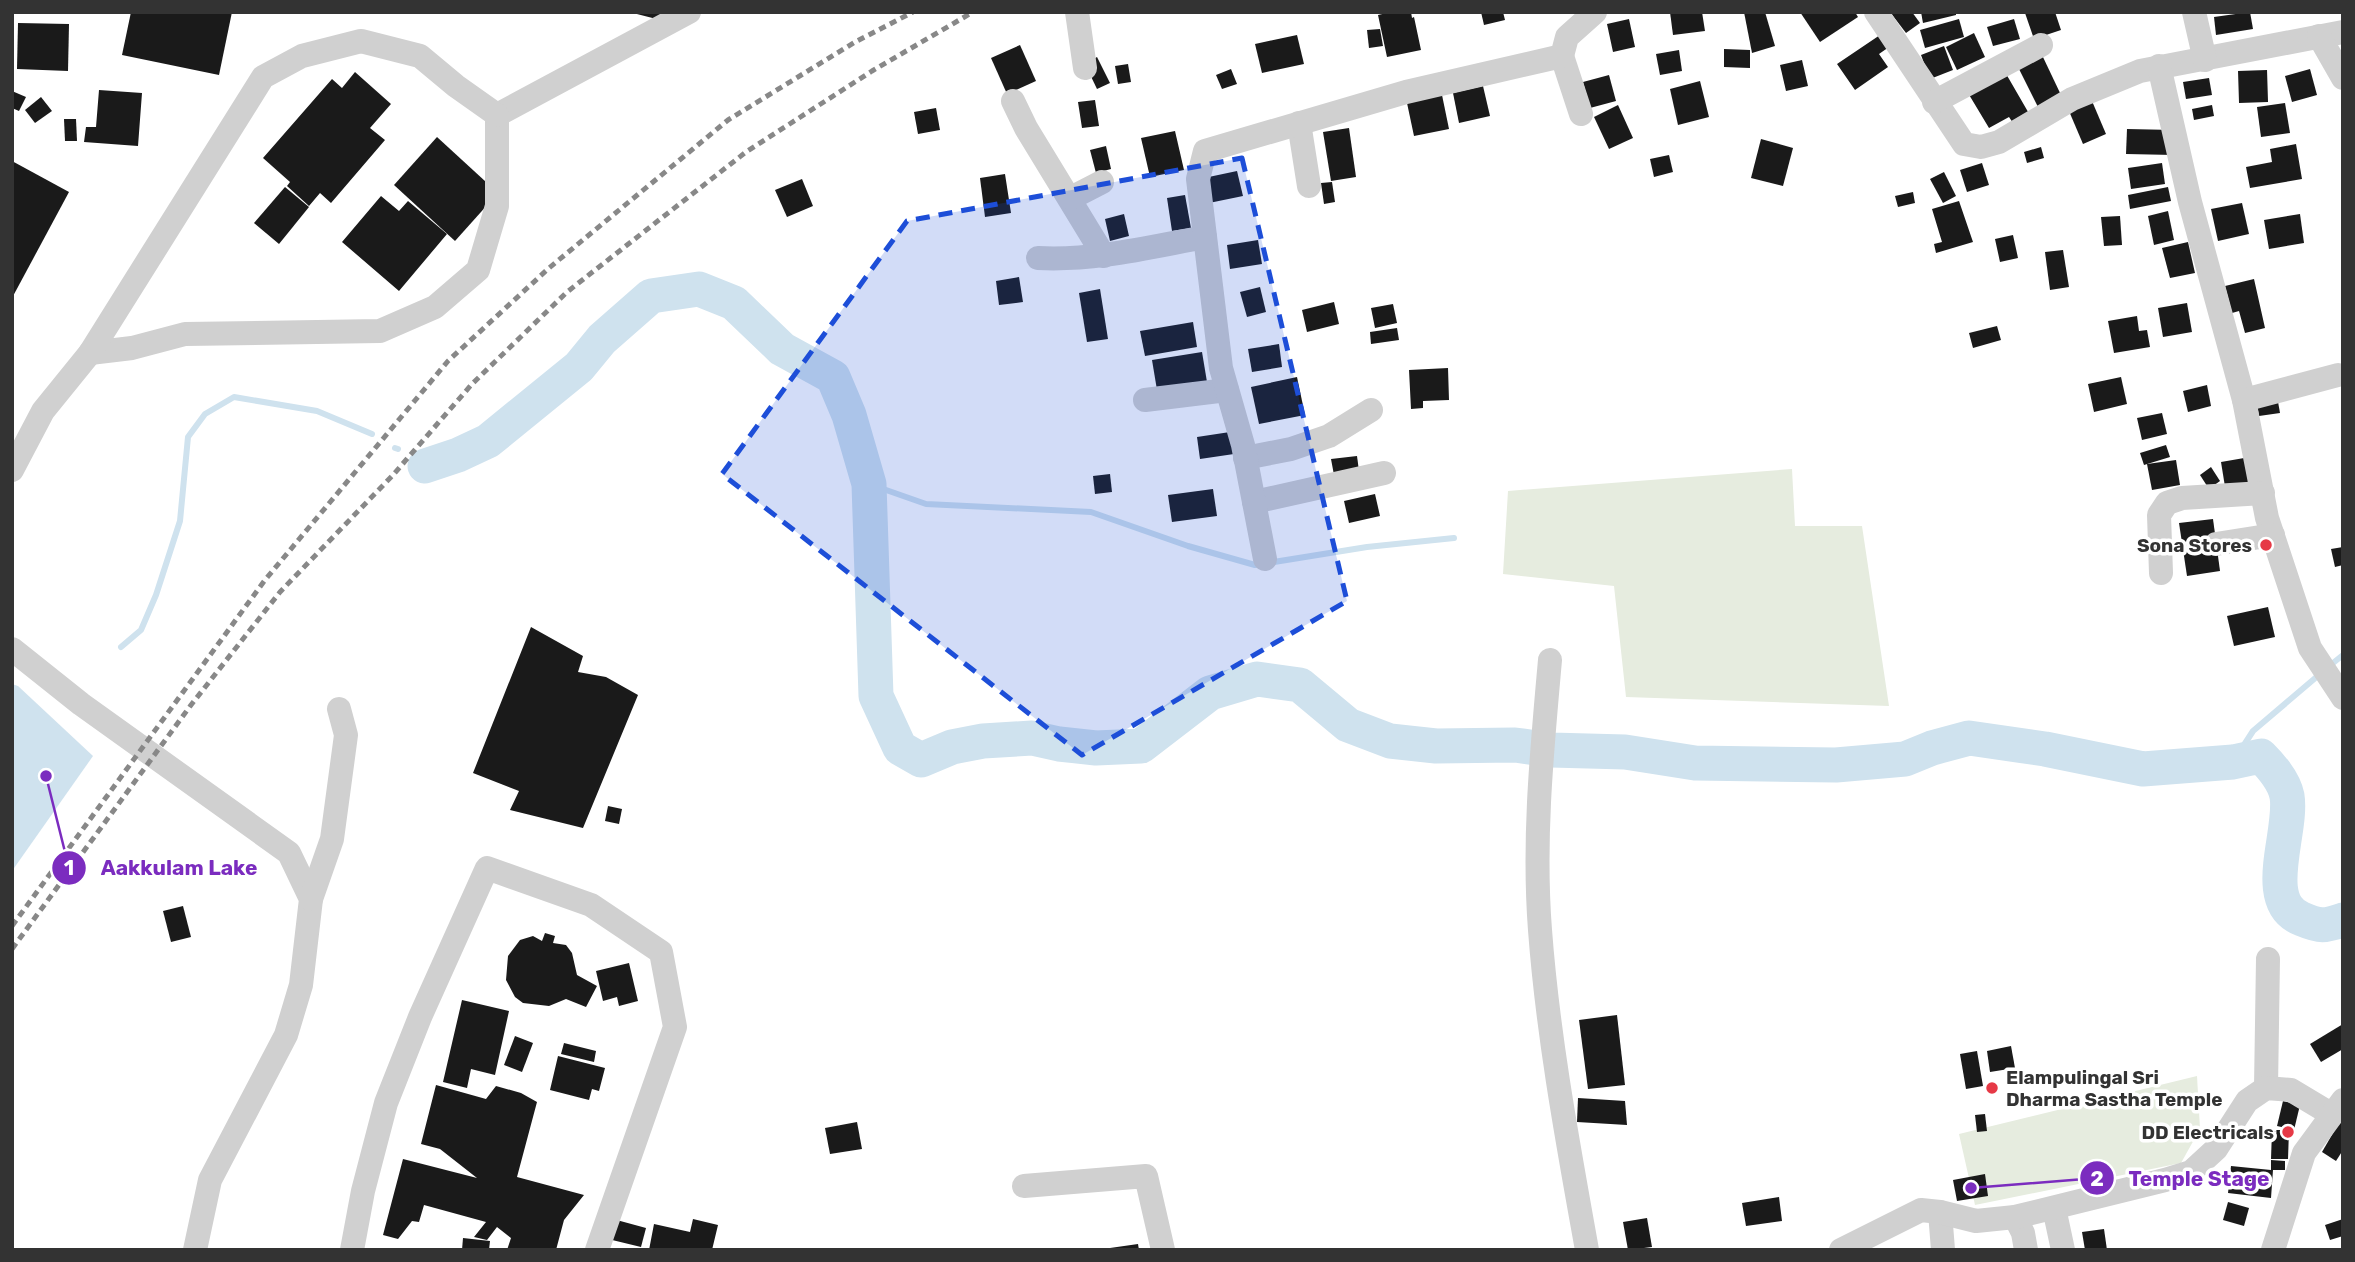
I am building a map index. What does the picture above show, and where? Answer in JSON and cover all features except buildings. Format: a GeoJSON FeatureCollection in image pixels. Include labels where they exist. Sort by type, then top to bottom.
{"type":"FeatureCollection","features":[{"type":"Feature","properties":{"kind":"street"},"geometry":{"type":"LineString","coordinates":[[497,115],[689,12]]}},
{"type":"Feature","properties":{"kind":"street"},"geometry":{"type":"LineString","coordinates":[[1077,12],[1085,68]]}},
{"type":"Feature","properties":{"kind":"street"},"geometry":{"type":"LineString","coordinates":[[1581,114],[1562,57],[1567,37],[1595,12]]}},
{"type":"Feature","properties":{"kind":"street"},"geometry":{"type":"LineString","coordinates":[[1876,12],[1964,145],[1981,147],[1999,142],[2072,99],[2159,66],[2205,60],[2331,34],[2343,78]]}},
{"type":"Feature","properties":{"kind":"street"},"geometry":{"type":"LineString","coordinates":[[2194,12],[2205,60]]}},
{"type":"Feature","properties":{"kind":"street"},"geometry":{"type":"LineString","coordinates":[[2342,12],[2343,20]]}},
{"type":"Feature","properties":{"kind":"street"},"geometry":{"type":"LineString","coordinates":[[12,470],[43,411],[90,353],[263,77],[302,56],[361,41],[419,56],[497,115]]}},
{"type":"Feature","properties":{"kind":"street"},"geometry":{"type":"LineString","coordinates":[[1934,102],[2041,45]]}},
{"type":"Feature","properties":{"kind":"street"},"geometry":{"type":"LineString","coordinates":[[1265,559],[1245,458],[1221,368],[1199,179],[1205,151],[1406,92],[1562,57]]}},
{"type":"Feature","properties":{"kind":"street"},"geometry":{"type":"LineString","coordinates":[[2159,66],[2190,202],[2244,400],[2273,535],[2310,648],[2343,698]]}},
{"type":"Feature","properties":{"kind":"street"},"geometry":{"type":"LineString","coordinates":[[1013,101],[1026,128],[1104,256]]}},
{"type":"Feature","properties":{"kind":"street"},"geometry":{"type":"LineString","coordinates":[[90,353],[132,348],[186,334],[380,331],[435,307],[478,270],[497,206],[497,115]]}},
{"type":"Feature","properties":{"kind":"street"},"geometry":{"type":"LineString","coordinates":[[1299,124],[1309,186]]}},
{"type":"Feature","properties":{"kind":"street"},"geometry":{"type":"LineString","coordinates":[[1070,198],[1102,182]]}},
{"type":"Feature","properties":{"kind":"street"},"geometry":{"type":"LineString","coordinates":[[1038,258],[1104,256],[1205,237]]}},
{"type":"Feature","properties":{"kind":"street"},"geometry":{"type":"LineString","coordinates":[[2244,400],[2338,376]]}},
{"type":"Feature","properties":{"kind":"street"},"geometry":{"type":"LineString","coordinates":[[1145,400],[1227,390]]}},
{"type":"Feature","properties":{"kind":"street"},"geometry":{"type":"LineString","coordinates":[[1245,458],[1291,449],[1329,436],[1371,410]]}},
{"type":"Feature","properties":{"kind":"street"},"geometry":{"type":"LineString","coordinates":[[1254,502],[1384,473]]}},
{"type":"Feature","properties":{"kind":"street"},"geometry":{"type":"LineString","coordinates":[[2161,573],[2159,515],[2167,503],[2182,498],[2263,493]]}},
{"type":"Feature","properties":{"kind":"street"},"geometry":{"type":"LineString","coordinates":[[2216,544],[2273,535]]}},
{"type":"Feature","properties":{"kind":"street"},"geometry":{"type":"LineString","coordinates":[[12,649],[81,705],[289,853],[311,899]]}},
{"type":"Feature","properties":{"kind":"street"},"geometry":{"type":"LineString","coordinates":[[1550,660],[1538,805],[1540,929],[1568,1147],[1587,1250]]}},
{"type":"Feature","properties":{"kind":"street"},"geometry":{"type":"LineString","coordinates":[[195,1250],[210,1180],[286,1035],[300,985],[311,899],[332,839],[346,735],[339,709]]}},
{"type":"Feature","properties":{"kind":"street"},"geometry":{"type":"LineString","coordinates":[[352,1250],[363,1191],[386,1103],[420,1017],[487,868],[591,905],[661,952],[675,1027],[597,1250]]}},
{"type":"Feature","properties":{"kind":"street"},"geometry":{"type":"LineString","coordinates":[[2266,1088],[2268,959]]}},
{"type":"Feature","properties":{"kind":"street"},"geometry":{"type":"LineString","coordinates":[[1841,1250],[1921,1210],[1976,1221],[2015,1217],[2191,1172],[2216,1149],[2247,1101],[2266,1088],[2291,1090],[2337,1107],[2304,1153],[2273,1250]]}},
{"type":"Feature","properties":{"kind":"street"},"geometry":{"type":"LineString","coordinates":[[1024,1186],[1146,1176],[1163,1250]]}},
{"type":"Feature","properties":{"kind":"street"},"geometry":{"type":"LineString","coordinates":[[2054,1208],[2063,1250]]}},
{"type":"Feature","properties":{"kind":"street"},"geometry":{"type":"LineString","coordinates":[[1940,1212],[1943,1250]]}},
{"type":"Feature","properties":{"kind":"street"},"geometry":{"type":"LineString","coordinates":[[2015,1217],[2026,1250]]}},
{"type":"Feature","properties":{"kind":"highlighted area"},"geometry":{"type":"Polygon","coordinates":[[[1242,158],[1347,601],[1082,755],[722,474],[907,221],[1242,158]]]}},
{"type":"Feature","properties":{"kind":"shaded area"},"geometry":{"type":"Polygon","coordinates":[[[1792,469],[1795,526],[1862,526],[1889,706],[1626,697],[1614,586],[1503,574],[1508,491],[1792,469]]]}},
{"type":"Feature","properties":{"kind":"shaded area"},"geometry":{"type":"Polygon","coordinates":[[[2197,1076],[2200,1129],[2181,1163],[1975,1205],[1959,1134],[2197,1076]]]}},
{"type":"Feature","properties":{"kind":"water"},"geometry":{"type":"Polygon","coordinates":[[[12,684],[18,686],[93,756],[12,871],[12,684]]]}},
{"type":"Feature","properties":{"kind":"waterway"},"geometry":{"type":"LineString","coordinates":[[425,466],[488,441],[579,367],[602,339],[651,296],[699,289],[734,303],[782,349],[833,377],[849,415],[869,484],[876,696],[900,748],[921,760],[952,747],[983,741],[1032,738],[1096,748],[1141,746],[1210,693],[1257,679],[1300,685],[1348,725],[1390,741],[1436,746],[1515,745],[1551,750],[1625,752],[1695,763],[1836,765],[1905,759],[1969,738],[2045,749],[2143,769],[2233,762],[2261,756],[2280,779],[2287,796],[2288,811],[2280,882],[2282,898],[2289,910],[2308,922],[2322,925],[2343,920]]}},
{"type":"Feature","properties":{"kind":"waterway"},"geometry":{"type":"LineString","coordinates":[[121,647],[141,630],[156,595],[180,521],[188,437],[205,414],[234,397],[317,411],[372,434]]}},
{"type":"Feature","properties":{"kind":"waterway"},"geometry":{"type":"LineString","coordinates":[[420,463],[425,466]]}},
{"type":"Feature","properties":{"kind":"waterway"},"geometry":{"type":"LineString","coordinates":[[873,503],[869,484],[926,504],[1091,512],[1188,546],[1255,565],[1367,547],[1454,538]]}},
{"type":"Feature","properties":{"kind":"waterway"},"geometry":{"type":"LineString","coordinates":[[2328,667],[2343,655]]}},
{"type":"Feature","properties":{"kind":"waterway"},"geometry":{"type":"LineString","coordinates":[[2233,762],[2253,731],[2320,674]]}},
{"type":"Feature","properties":{"kind":"railway"},"geometry":{"type":"LineString","coordinates":[[12,926],[265,580],[448,361],[549,268],[728,120],[855,42],[913,12]]}},
{"type":"Feature","properties":{"kind":"railway"},"geometry":{"type":"LineString","coordinates":[[12,949],[191,705],[280,592],[393,475],[472,384],[567,292],[746,152],[872,71],[973,12]]}},
{"type":"Feature","properties":{"kind":"place","name":"Sona Stores"},"geometry":{"type":"Point","coordinates":[2266,545]}},
{"type":"Feature","properties":{"kind":"place","name":"Aakkulam Lake"},"geometry":{"type":"Point","coordinates":[46,776]}},
{"type":"Feature","properties":{"kind":"place","name":"Elampulingal Sri Dharma Sastha Temple"},"geometry":{"type":"Point","coordinates":[1992,1088]}},
{"type":"Feature","properties":{"kind":"place","name":"DD Electricals"},"geometry":{"type":"Point","coordinates":[2288,1132]}},
{"type":"Feature","properties":{"kind":"place","name":"Temple Stage"},"geometry":{"type":"Point","coordinates":[1971,1188]}}]}
